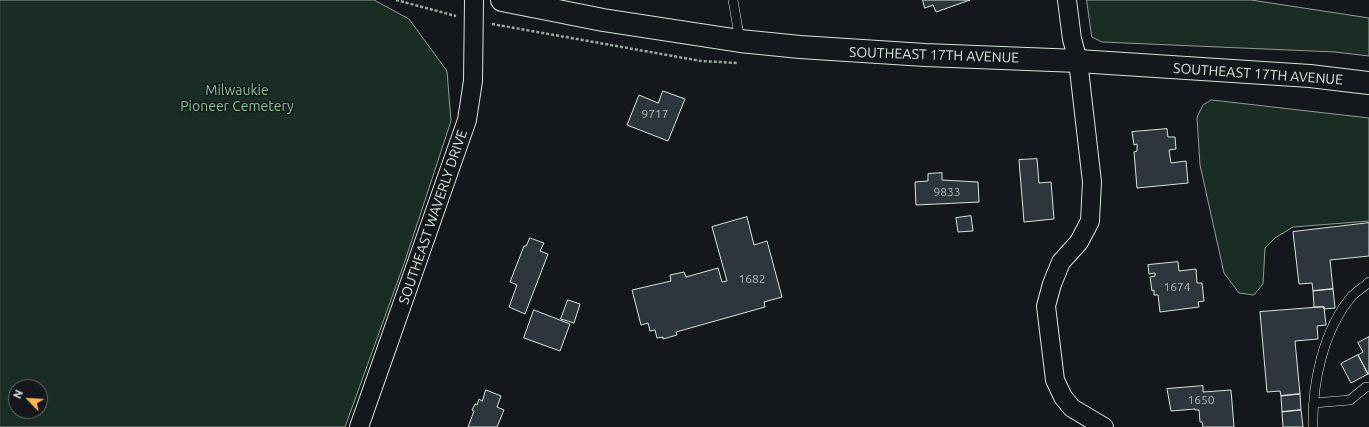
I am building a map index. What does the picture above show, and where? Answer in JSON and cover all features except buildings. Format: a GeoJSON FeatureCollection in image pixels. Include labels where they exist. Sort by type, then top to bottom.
{"type":"FeatureCollection","features":[{"type":"Feature","properties":{"kind":"main road","name":"SOUTHEAST 17TH AVENUE"},"geometry":{"type":"LineString","coordinates":[[502,0],[603,20],[740,41],[841,51],[1078,60],[1303,76],[1369,83]]}},
{"type":"Feature","properties":{"kind":"street","name":"SOUTHEAST WAVERLY DRIVE"},"geometry":{"type":"LineString","coordinates":[[359,427],[467,120],[473,81],[474,0]]}},
{"type":"Feature","properties":{"kind":"street"},"geometry":{"type":"LineString","coordinates":[[1067,0],[1072,38],[1078,60],[1092,182],[1090,221],[1079,242],[1061,262],[1052,284],[1046,306],[1055,380],[1063,397],[1072,408],[1104,427]]}},
{"type":"Feature","properties":{"kind":"lane"},"geometry":{"type":"LineString","coordinates":[[733,0],[740,41]]}},
{"type":"Feature","properties":{"kind":"lane"},"geometry":{"type":"LineString","coordinates":[[1313,427],[1314,402],[1321,354],[1335,323],[1352,296],[1369,282]]}},
{"type":"Feature","properties":{"kind":"lane"},"geometry":{"type":"LineString","coordinates":[[1314,402],[1350,400],[1366,387],[1369,387]]}},
{"type":"Feature","properties":{"kind":"path"},"geometry":{"type":"LineString","coordinates":[[396,0],[437,12]]}},
{"type":"Feature","properties":{"kind":"green space","name":"Milwaukie Pioneer Cemetery"},"geometry":{"type":"Polygon","coordinates":[[[0,0],[374,0],[409,19],[447,71],[451,121],[405,261],[345,427],[0,427],[0,0]]]}},
{"type":"Feature","properties":{"kind":"green space"},"geometry":{"type":"Polygon","coordinates":[[[1087,0],[1251,0],[1369,18],[1369,56],[1335,52],[1102,42],[1092,37],[1087,0]]]}},
{"type":"Feature","properties":{"kind":"green space"},"geometry":{"type":"Polygon","coordinates":[[[1212,100],[1369,118],[1369,221],[1293,227],[1275,238],[1265,248],[1263,284],[1254,295],[1239,293],[1224,273],[1200,165],[1197,117],[1203,105],[1212,100]]]}}]}
